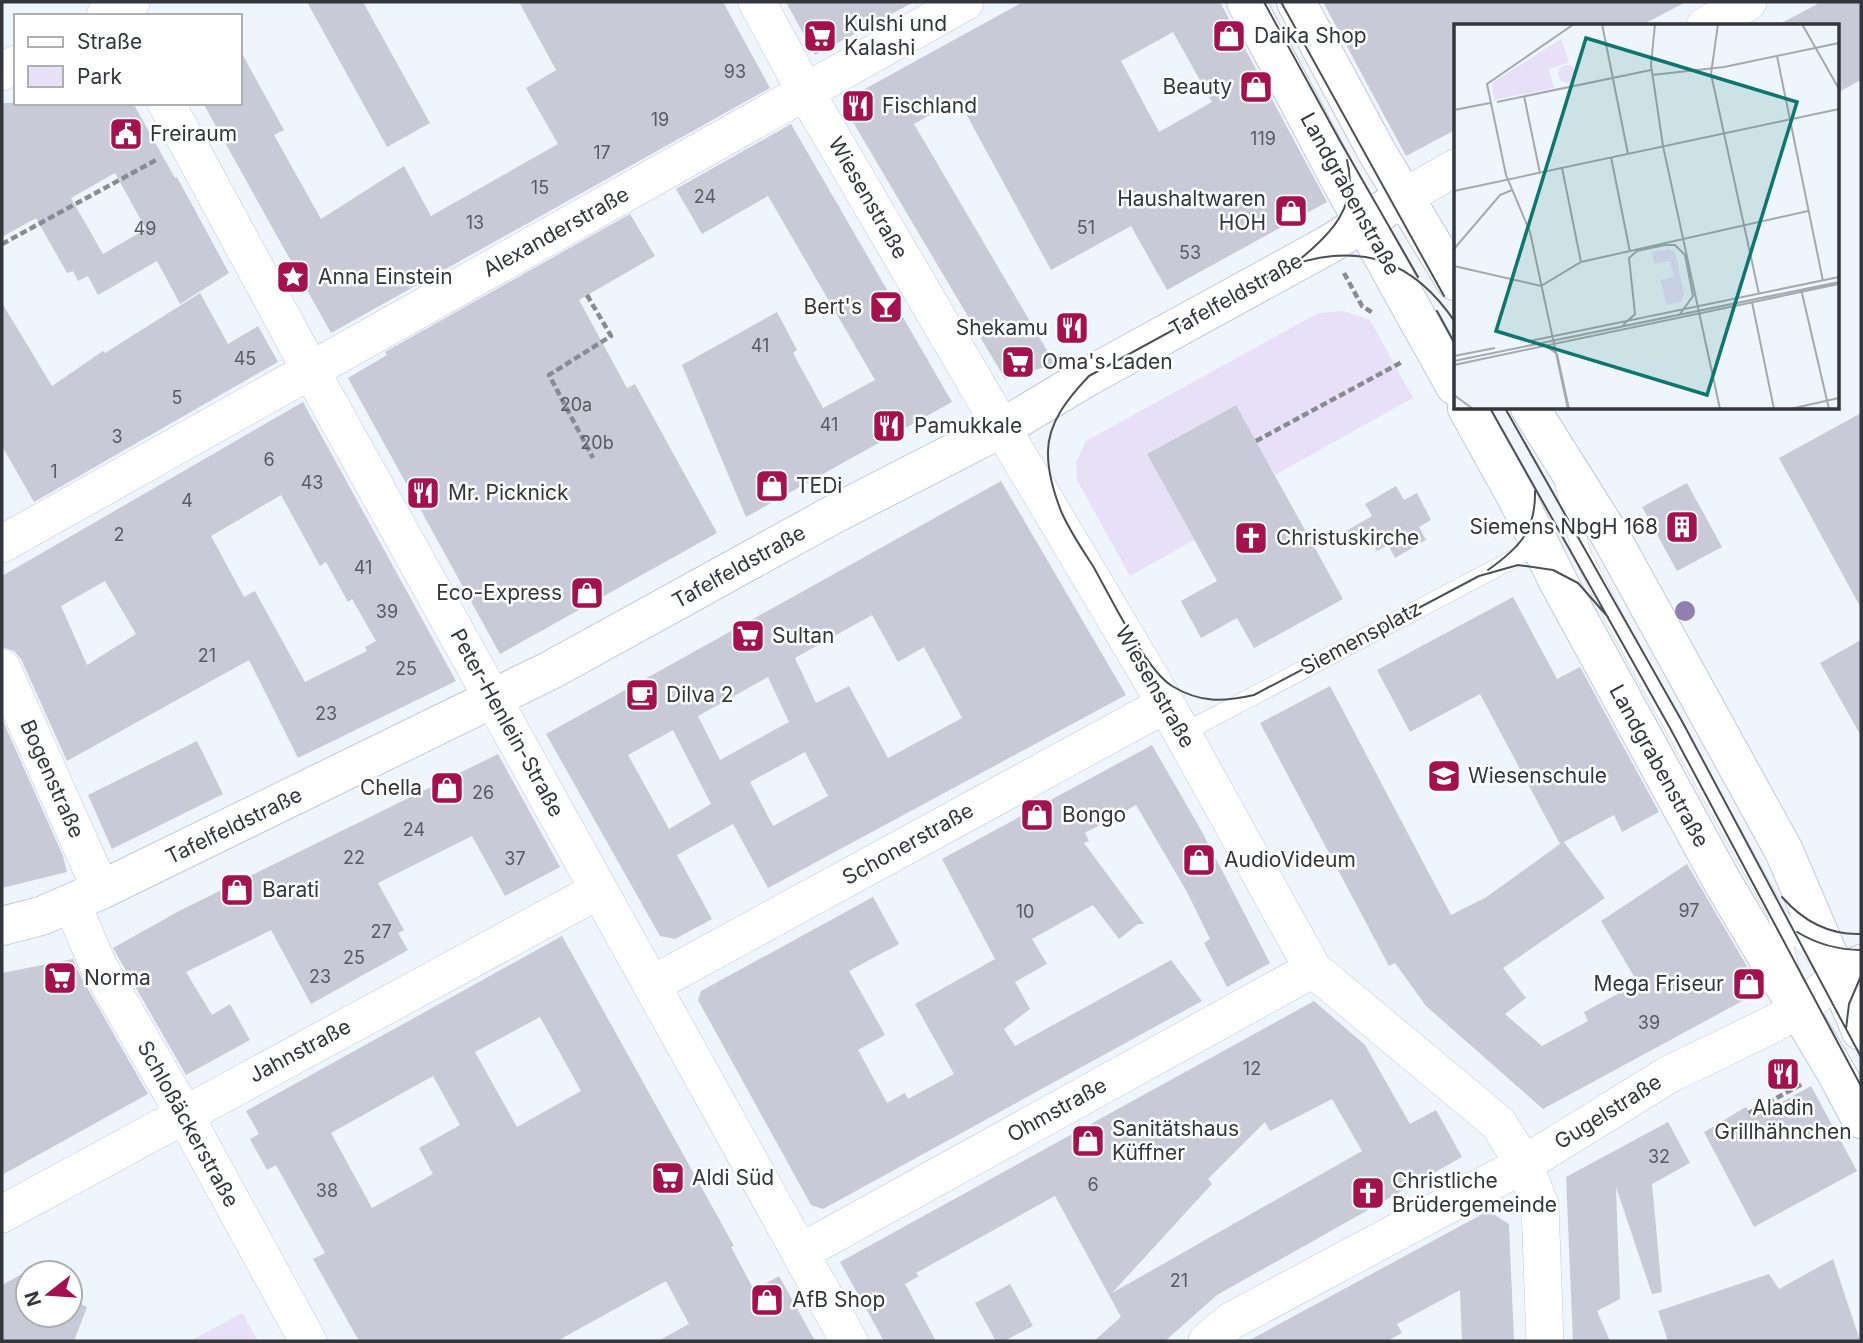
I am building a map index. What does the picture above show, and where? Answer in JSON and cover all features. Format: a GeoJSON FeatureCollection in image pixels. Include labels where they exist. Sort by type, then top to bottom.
{"type":"FeatureCollection","features":[{"type":"Feature","properties":{"kind":"main road","name":"Landgrabenstraße"},"geometry":{"type":"LineString","coordinates":[[1246,2],[1454,384]]}},
{"type":"Feature","properties":{"kind":"main road","name":"Landgrabenstraße"},"geometry":{"type":"LineString","coordinates":[[1296,2],[1372,143],[1454,279]]}},
{"type":"Feature","properties":{"kind":"main road","name":"Tafelfeldstraße"},"geometry":{"type":"LineString","coordinates":[[2,926],[41,916],[86,897],[551,670],[836,513],[1002,428],[1089,376],[1365,223],[1404,197]]}},
{"type":"Feature","properties":{"kind":"main road","name":"Landgrabenstraße"},"geometry":{"type":"LineString","coordinates":[[1468,410],[1723,883],[1861,1119]]}},
{"type":"Feature","properties":{"kind":"main road"},"geometry":{"type":"LineString","coordinates":[[1531,410],[1611,537],[1849,972],[1861,1031]]}},
{"type":"Feature","properties":{"kind":"street","name":"Wiesenstraße"},"geometry":{"type":"LineString","coordinates":[[757,2],[805,91],[1174,718],[1313,969],[1498,1123],[1524,1164],[1540,1205],[1545,1341]]}},
{"type":"Feature","properties":{"kind":"street","name":"Alexanderstraße"},"geometry":{"type":"LineString","coordinates":[[2,544],[965,2]]}},
{"type":"Feature","properties":{"kind":"street"},"geometry":{"type":"LineString","coordinates":[[1709,24],[1748,2]]}},
{"type":"Feature","properties":{"kind":"street","name":"Peter-Henlein-Straße"},"geometry":{"type":"LineString","coordinates":[[167,105],[310,369],[849,1341]]}},
{"type":"Feature","properties":{"kind":"street","name":"Tafelfeldstraße"},"geometry":{"type":"LineString","coordinates":[[1404,197],[1454,169]]}},
{"type":"Feature","properties":{"kind":"street","name":"Bogenstraße"},"geometry":{"type":"LineString","coordinates":[[2,668],[86,897]]}},
{"type":"Feature","properties":{"kind":"street","name":"Schonerstraße"},"geometry":{"type":"LineString","coordinates":[[651,985],[1174,718]]}},
{"type":"Feature","properties":{"kind":"street","name":"Jahnstraße"},"geometry":{"type":"LineString","coordinates":[[2,1214],[599,890]]}},
{"type":"Feature","properties":{"kind":"street","name":"Schloßäckerstraße"},"geometry":{"type":"LineString","coordinates":[[86,897],[98,964],[184,1114],[308,1341]]}},
{"type":"Feature","properties":{"kind":"street","name":"Ohmstraße"},"geometry":{"type":"LineString","coordinates":[[801,1252],[1313,969]]}},
{"type":"Feature","properties":{"kind":"street","name":"Gugelstraße"},"geometry":{"type":"LineString","coordinates":[[1207,1341],[1231,1321],[1524,1164],[1668,1075],[1743,1040],[1798,1009],[1849,972]]}},
{"type":"Feature","properties":{"kind":"lane"},"geometry":{"type":"LineString","coordinates":[[1556,451],[1581,552],[1620,629],[1778,916],[1798,1009]]}},
{"type":"Feature","properties":{"kind":"lane","name":"Siemensplatz"},"geometry":{"type":"LineString","coordinates":[[1174,718],[1541,545]]}},
{"type":"Feature","properties":{"kind":"lane"},"geometry":{"type":"LineString","coordinates":[[1559,583],[1620,629]]}},
{"type":"Feature","properties":{"kind":"lane"},"geometry":{"type":"LineString","coordinates":[[1778,916],[1849,972]]}},
{"type":"Feature","properties":{"kind":"path"},"geometry":{"type":"LineString","coordinates":[[2,244],[188,142]]}},
{"type":"Feature","properties":{"kind":"path"},"geometry":{"type":"LineString","coordinates":[[587,295],[611,336],[549,375],[593,458]]}},
{"type":"Feature","properties":{"kind":"path"},"geometry":{"type":"LineString","coordinates":[[1256,441],[1434,345]]}},
{"type":"Feature","properties":{"kind":"path"},"geometry":{"type":"LineString","coordinates":[[1749,1112],[1807,1082]]}},
{"type":"Feature","properties":{"kind":"green space"},"geometry":{"type":"Polygon","coordinates":[[[1344,311],[1370,320],[1413,398],[1275,475],[1235,405],[1147,454],[1194,540],[1130,576],[1077,480],[1076,463],[1086,441],[1318,313],[1344,311]]]}},
{"type":"Feature","properties":{"kind":"green space"},"geometry":{"type":"Polygon","coordinates":[[[242,1313],[258,1341],[190,1341],[242,1313]]]}},
{"type":"Feature","properties":{"kind":"building"},"geometry":{"type":"Polygon","coordinates":[[[307,2],[363,2],[430,123],[387,147],[307,2]]]}},
{"type":"Feature","properties":{"kind":"building"},"geometry":{"type":"Polygon","coordinates":[[[519,2],[723,2],[770,88],[331,333],[204,105],[242,105],[242,54],[284,130],[274,135],[321,219],[404,166],[431,216],[558,144],[526,88],[556,70],[519,2]]]}},
{"type":"Feature","properties":{"kind":"building"},"geometry":{"type":"Polygon","coordinates":[[[786,2],[914,2],[815,55],[786,2]]]}},
{"type":"Feature","properties":{"kind":"building"},"geometry":{"type":"Polygon","coordinates":[[[1023,2],[1220,2],[1327,202],[1167,290],[1131,226],[1051,270],[958,99],[914,124],[1055,364],[1005,379],[841,102],[1023,2]],[[1173,32],[1121,61],[1159,132],[1212,102],[1173,32]]]}},
{"type":"Feature","properties":{"kind":"building"},"geometry":{"type":"Polygon","coordinates":[[[1323,2],[1686,2],[1644,24],[1454,24],[1454,131],[1406,156],[1323,2]]]}},
{"type":"Feature","properties":{"kind":"building"},"geometry":{"type":"Polygon","coordinates":[[[1821,2],[1861,2],[1861,80],[1839,92],[1839,24],[1780,24],[1821,2]]]}},
{"type":"Feature","properties":{"kind":"building"},"geometry":{"type":"Polygon","coordinates":[[[2,103],[134,105],[229,273],[180,304],[157,261],[98,295],[88,276],[78,281],[73,271],[67,273],[36,218],[2,237],[2,103]],[[115,173],[71,198],[103,254],[146,229],[115,173]]]}},
{"type":"Feature","properties":{"kind":"building"},"geometry":{"type":"Polygon","coordinates":[[[791,124],[952,402],[746,517],[682,365],[777,312],[797,350],[793,353],[823,408],[875,380],[768,196],[702,234],[676,189],[791,124]]]}},
{"type":"Feature","properties":{"kind":"building"},"geometry":{"type":"Polygon","coordinates":[[[630,214],[655,256],[579,300],[627,388],[635,384],[717,533],[500,654],[348,378],[387,355],[385,352],[630,214]]]}},
{"type":"Feature","properties":{"kind":"building"},"geometry":{"type":"Polygon","coordinates":[[[200,293],[228,344],[258,326],[278,362],[34,502],[2,446],[2,303],[52,386],[103,351],[105,353],[200,293]]]}},
{"type":"Feature","properties":{"kind":"building"},"geometry":{"type":"Polygon","coordinates":[[[303,402],[456,681],[298,758],[249,660],[67,761],[21,659],[14,651],[2,647],[2,576],[303,402]],[[281,495],[211,536],[244,597],[255,591],[305,682],[367,651],[365,647],[376,641],[352,599],[348,602],[326,562],[320,566],[281,495]],[[105,581],[61,606],[87,665],[136,634],[105,581]]]}},
{"type":"Feature","properties":{"kind":"building","name":"Christuskirche"},"geometry":{"type":"Polygon","coordinates":[[[1236,405],[1343,599],[1254,648],[1237,618],[1201,638],[1181,601],[1217,581],[1147,454],[1236,405]]]}},
{"type":"Feature","properties":{"kind":"building"},"geometry":{"type":"Polygon","coordinates":[[[1861,413],[1861,608],[1779,458],[1861,413]]]}},
{"type":"Feature","properties":{"kind":"building"},"geometry":{"type":"Polygon","coordinates":[[[1001,481],[1126,695],[768,888],[733,824],[677,855],[712,919],[675,939],[660,936],[546,734],[1001,481]],[[872,615],[795,658],[816,703],[849,686],[888,758],[962,718],[924,647],[898,662],[872,615]],[[768,677],[698,716],[720,760],[789,722],[768,677]],[[673,730],[628,755],[669,829],[711,804],[673,730]],[[805,752],[750,782],[773,826],[828,796],[805,752]]]}},
{"type":"Feature","properties":{"kind":"building","name":"Siemens NbgH 168"},"geometry":{"type":"Polygon","coordinates":[[[1687,483],[1722,547],[1677,571],[1642,507],[1687,483]]]}},
{"type":"Feature","properties":{"kind":"building"},"geometry":{"type":"Polygon","coordinates":[[[1396,486],[1404,500],[1417,493],[1431,520],[1419,527],[1426,540],[1395,558],[1388,545],[1377,551],[1373,543],[1341,534],[1372,516],[1365,504],[1396,486]]]}},
{"type":"Feature","properties":{"kind":"building"},"geometry":{"type":"Polygon","coordinates":[[[1513,597],[1557,679],[1580,667],[1659,812],[1622,832],[1614,815],[1564,842],[1605,898],[1503,968],[1526,998],[1505,1014],[1542,1046],[1588,1021],[1584,1012],[1638,983],[1601,921],[1687,864],[1758,985],[1757,993],[1543,1109],[1426,1006],[1395,963],[1389,966],[1260,723],[1330,686],[1451,915],[1485,898],[1560,844],[1480,694],[1410,732],[1377,670],[1513,597]]]}},
{"type":"Feature","properties":{"kind":"building"},"geometry":{"type":"Polygon","coordinates":[[[1861,640],[1861,736],[1820,663],[1861,640]]]}},
{"type":"Feature","properties":{"kind":"building"},"geometry":{"type":"Polygon","coordinates":[[[2,719],[63,856],[67,872],[2,888],[2,719]]]}},
{"type":"Feature","properties":{"kind":"building"},"geometry":{"type":"Polygon","coordinates":[[[197,741],[223,794],[112,849],[88,795],[197,741]]]}},
{"type":"Feature","properties":{"kind":"building"},"geometry":{"type":"Polygon","coordinates":[[[1152,745],[1201,830],[1270,963],[1227,987],[1204,943],[1210,939],[1187,892],[1136,805],[1085,833],[1089,841],[1084,843],[1144,924],[1138,924],[1119,939],[1093,905],[1032,939],[1047,964],[1015,982],[1030,1009],[1004,1029],[1015,1046],[1171,960],[1202,1001],[823,1209],[811,1205],[698,1000],[701,991],[873,897],[899,944],[849,971],[885,1035],[858,1050],[887,1103],[905,1093],[908,1099],[954,1074],[915,1004],[995,959],[942,859],[1152,745]]]}},
{"type":"Feature","properties":{"kind":"building"},"geometry":{"type":"Polygon","coordinates":[[[498,754],[560,867],[505,896],[472,836],[378,883],[404,930],[398,933],[408,950],[311,1004],[271,930],[186,972],[212,1015],[230,1004],[250,1040],[186,1075],[113,948],[179,911],[498,754]]]}},
{"type":"Feature","properties":{"kind":"building"},"geometry":{"type":"Polygon","coordinates":[[[562,936],[734,1246],[731,1247],[754,1290],[779,1276],[815,1341],[658,1341],[689,1324],[666,1281],[557,1341],[359,1341],[313,1259],[325,1253],[276,1165],[267,1170],[250,1139],[259,1134],[246,1111],[562,936]],[[540,1017],[475,1052],[517,1127],[581,1091],[540,1017]],[[433,1076],[331,1133],[372,1208],[433,1174],[419,1148],[460,1125],[433,1076]]]}},
{"type":"Feature","properties":{"kind":"building"},"geometry":{"type":"Polygon","coordinates":[[[73,959],[148,1094],[2,1175],[2,973],[73,959]]]}},
{"type":"Feature","properties":{"kind":"building"},"geometry":{"type":"Polygon","coordinates":[[[1314,1001],[1365,1045],[1410,1124],[1436,1110],[1462,1157],[1217,1295],[1165,1341],[1094,1341],[1121,1317],[1055,1196],[916,1273],[919,1276],[905,1284],[936,1341],[884,1341],[840,1262],[1314,1001]],[[1332,1099],[1270,1131],[1265,1122],[1208,1179],[1212,1184],[1112,1293],[1362,1151],[1332,1099]]]}},
{"type":"Feature","properties":{"kind":"building"},"geometry":{"type":"Polygon","coordinates":[[[1811,1086],[1857,1171],[1754,1227],[1704,1132],[1746,1107],[1753,1118],[1811,1086]]]}},
{"type":"Feature","properties":{"kind":"building"},"geometry":{"type":"Polygon","coordinates":[[[1668,1122],[1690,1163],[1652,1184],[1662,1292],[1652,1294],[1616,1187],[1620,1299],[1597,1311],[1610,1341],[1573,1341],[1566,1177],[1668,1122]]]}},
{"type":"Feature","properties":{"kind":"building"},"geometry":{"type":"Polygon","coordinates":[[[1488,1211],[1509,1224],[1514,1341],[1462,1341],[1460,1290],[1397,1324],[1402,1333],[1387,1341],[1248,1341],[1488,1211]]]}},
{"type":"Feature","properties":{"kind":"building"},"geometry":{"type":"Polygon","coordinates":[[[1833,1259],[1860,1341],[1668,1341],[1658,1311],[1769,1274],[1779,1289],[1833,1259]]]}},
{"type":"Feature","properties":{"kind":"building"},"geometry":{"type":"Polygon","coordinates":[[[14,1278],[14,1329],[79,1329],[74,1341],[2,1341],[2,1285],[14,1278]]]}},
{"type":"Feature","properties":{"kind":"building"},"geometry":{"type":"Polygon","coordinates":[[[1010,1284],[1033,1326],[1004,1341],[996,1341],[975,1303],[1010,1284]]]}},
{"type":"Feature","properties":{"kind":"tram line"},"geometry":{"type":"LineString","coordinates":[[1264,2],[1418,277]]}},
{"type":"Feature","properties":{"kind":"tram line"},"geometry":{"type":"LineString","coordinates":[[1281,2],[1444,296]]}},
{"type":"Feature","properties":{"kind":"tram line"},"geometry":{"type":"LineString","coordinates":[[1299,260],[1322,240],[1340,218],[1349,191],[1347,160]]}},
{"type":"Feature","properties":{"kind":"tram line"},"geometry":{"type":"LineString","coordinates":[[1454,321],[1422,284],[1404,271],[1384,262],[1364,257],[1341,256],[1317,258],[1292,265],[1089,376],[1074,393],[1055,421],[1048,454],[1054,490],[1068,525],[1151,664],[1162,677],[1182,692],[1212,700],[1254,695],[1479,576],[1518,565],[1553,570],[1578,583],[1608,617]]}},
{"type":"Feature","properties":{"kind":"tram line"},"geometry":{"type":"LineString","coordinates":[[1437,311],[1454,342]]}},
{"type":"Feature","properties":{"kind":"tram line"},"geometry":{"type":"LineString","coordinates":[[1491,410],[1670,728],[1861,1086]]}},
{"type":"Feature","properties":{"kind":"tram line"},"geometry":{"type":"LineString","coordinates":[[1506,410],[1683,723],[1861,1057]]}},
{"type":"Feature","properties":{"kind":"tram line"},"geometry":{"type":"LineString","coordinates":[[1488,570],[1517,546],[1529,528],[1535,505],[1535,491]]}},
{"type":"Feature","properties":{"kind":"tram line"},"geometry":{"type":"LineString","coordinates":[[1782,897],[1817,925],[1838,932],[1861,934]]}},
{"type":"Feature","properties":{"kind":"tram line"},"geometry":{"type":"LineString","coordinates":[[1797,932],[1828,946],[1861,950]]}},
{"type":"Feature","properties":{"kind":"tram line"},"geometry":{"type":"LineString","coordinates":[[1846,1029],[1849,1004],[1861,976]]}},
{"type":"Feature","properties":{"kind":"tram line"},"geometry":{"type":"LineString","coordinates":[[1861,1022],[1861,1040]]}},
{"type":"Feature","properties":{"kind":"place","name":"Kulshi und Kalashi"},"geometry":{"type":"Point","coordinates":[820,36]}},
{"type":"Feature","properties":{"kind":"place","name":"Daika Shop"},"geometry":{"type":"Point","coordinates":[1229,36]}},
{"type":"Feature","properties":{"kind":"place","name":"Beauty"},"geometry":{"type":"Point","coordinates":[1256,87]}},
{"type":"Feature","properties":{"kind":"place","name":"Fischland"},"geometry":{"type":"Point","coordinates":[858,106]}},
{"type":"Feature","properties":{"kind":"place","name":"Freiraum"},"geometry":{"type":"Point","coordinates":[126,134]}},
{"type":"Feature","properties":{"kind":"place","name":"Haushaltwaren HOH"},"geometry":{"type":"Point","coordinates":[1291,211]}},
{"type":"Feature","properties":{"kind":"place","name":"Anna Einstein"},"geometry":{"type":"Point","coordinates":[293,277]}},
{"type":"Feature","properties":{"kind":"place","name":"Bert's"},"geometry":{"type":"Point","coordinates":[886,307]}},
{"type":"Feature","properties":{"kind":"place","name":"Shekamu"},"geometry":{"type":"Point","coordinates":[1072,328]}},
{"type":"Feature","properties":{"kind":"place","name":"Oma's Laden"},"geometry":{"type":"Point","coordinates":[1018,362]}},
{"type":"Feature","properties":{"kind":"place","name":"Pamukkale"},"geometry":{"type":"Point","coordinates":[889,426]}},
{"type":"Feature","properties":{"kind":"place","name":"TEDi"},"geometry":{"type":"Point","coordinates":[772,486]}},
{"type":"Feature","properties":{"kind":"place","name":"Mr. Picknick"},"geometry":{"type":"Point","coordinates":[423,493]}},
{"type":"Feature","properties":{"kind":"place","name":"Siemens NbgH 168"},"geometry":{"type":"Point","coordinates":[1682,527]}},
{"type":"Feature","properties":{"kind":"place","name":"Christuskirche"},"geometry":{"type":"Point","coordinates":[1251,538]}},
{"type":"Feature","properties":{"kind":"place","name":"Eco-Express"},"geometry":{"type":"Point","coordinates":[587,593]}},
{"type":"Feature","properties":{"kind":"place","name":"Sultan"},"geometry":{"type":"Point","coordinates":[748,636]}},
{"type":"Feature","properties":{"kind":"place","name":"Dilva 2"},"geometry":{"type":"Point","coordinates":[642,695]}},
{"type":"Feature","properties":{"kind":"place","name":"Wiesenschule"},"geometry":{"type":"Point","coordinates":[1444,776]}},
{"type":"Feature","properties":{"kind":"place","name":"Chella"},"geometry":{"type":"Point","coordinates":[447,788]}},
{"type":"Feature","properties":{"kind":"place","name":"Bongo"},"geometry":{"type":"Point","coordinates":[1037,815]}},
{"type":"Feature","properties":{"kind":"place","name":"AudioVideum"},"geometry":{"type":"Point","coordinates":[1199,860]}},
{"type":"Feature","properties":{"kind":"place","name":"Barati"},"geometry":{"type":"Point","coordinates":[237,890]}},
{"type":"Feature","properties":{"kind":"place","name":"Norma"},"geometry":{"type":"Point","coordinates":[60,978]}},
{"type":"Feature","properties":{"kind":"place","name":"Mega Friseur"},"geometry":{"type":"Point","coordinates":[1749,984]}},
{"type":"Feature","properties":{"kind":"place","name":"Aladin Grillhähnchen"},"geometry":{"type":"Point","coordinates":[1783,1074]}},
{"type":"Feature","properties":{"kind":"place","name":"Sanitätshaus Küffner"},"geometry":{"type":"Point","coordinates":[1088,1141]}},
{"type":"Feature","properties":{"kind":"place","name":"Aldi Süd"},"geometry":{"type":"Point","coordinates":[668,1178]}},
{"type":"Feature","properties":{"kind":"place","name":"Christliche Brüdergemeinde"},"geometry":{"type":"Point","coordinates":[1368,1193]}},
{"type":"Feature","properties":{"kind":"place","name":"AfB Shop"},"geometry":{"type":"Point","coordinates":[767,1300]}}]}
